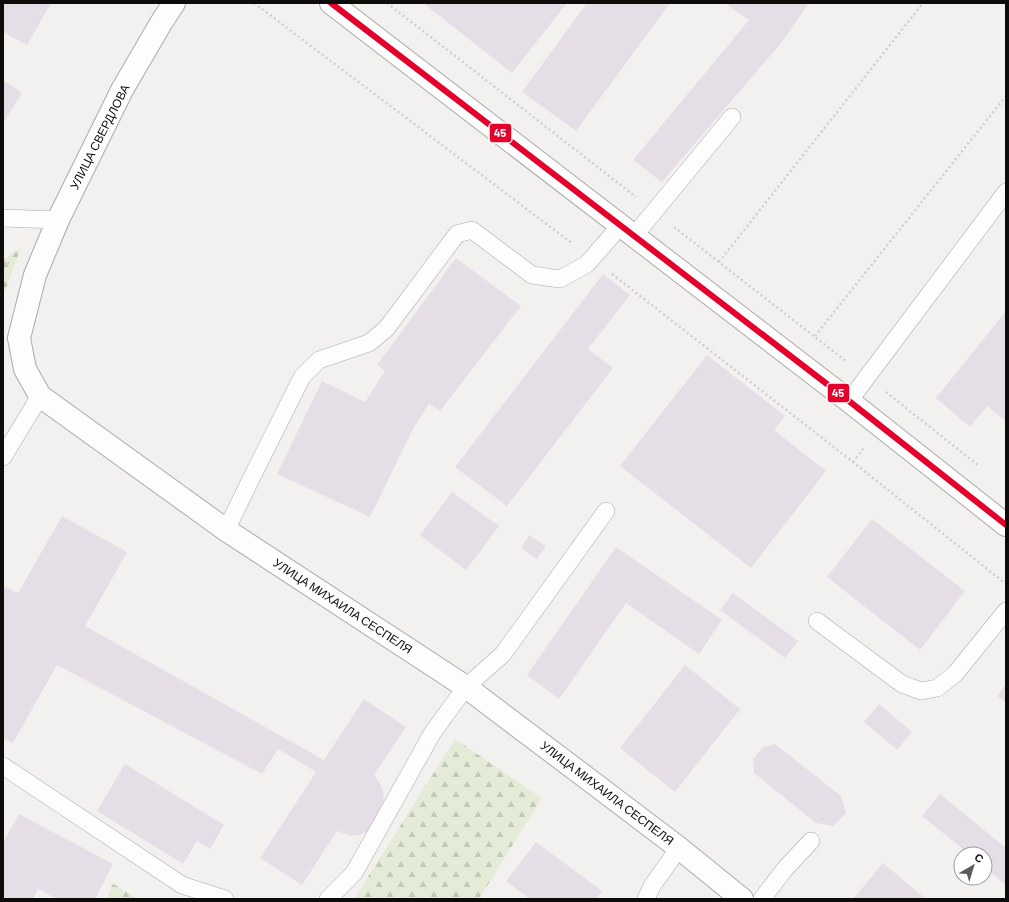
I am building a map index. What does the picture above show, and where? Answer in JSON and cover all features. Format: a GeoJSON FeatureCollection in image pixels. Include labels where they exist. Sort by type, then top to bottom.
{"type":"FeatureCollection","features":[{"type":"Feature","properties":{"kind":"street","name":"УЛИЦА СВЕРДЛОВА"},"geometry":{"type":"LineString","coordinates":[[35,275],[58,220],[122,90],[174,3]]}},
{"type":"Feature","properties":{"kind":"street"},"geometry":{"type":"LineString","coordinates":[[331,3],[848,400],[1006,524]]}},
{"type":"Feature","properties":{"kind":"street","name":"УЛИЦА МИХАИЛА СЕСПЕЛЯ"},"geometry":{"type":"LineString","coordinates":[[35,275],[19,338],[25,369],[40,396],[226,530],[466,688],[679,848],[742,899]]}},
{"type":"Feature","properties":{"kind":"lane"},"geometry":{"type":"LineString","coordinates":[[226,530],[302,377],[319,360],[369,343],[386,329],[457,234],[472,230],[532,275],[560,279],[587,264],[592,258],[627,230],[655,211],[732,117]]}},
{"type":"Feature","properties":{"kind":"lane"},"geometry":{"type":"LineString","coordinates":[[848,400],[867,377],[1006,192]]}},
{"type":"Feature","properties":{"kind":"lane"},"geometry":{"type":"LineString","coordinates":[[3,218],[58,220]]}},
{"type":"Feature","properties":{"kind":"lane"},"geometry":{"type":"LineString","coordinates":[[3,457],[40,396]]}},
{"type":"Feature","properties":{"kind":"lane"},"geometry":{"type":"LineString","coordinates":[[328,899],[354,873],[433,732],[466,688],[503,654],[606,511]]}},
{"type":"Feature","properties":{"kind":"lane"},"geometry":{"type":"LineString","coordinates":[[817,621],[902,684],[921,691],[937,688],[955,674],[1006,611]]}},
{"type":"Feature","properties":{"kind":"lane"},"geometry":{"type":"LineString","coordinates":[[3,766],[182,886],[225,899]]}},
{"type":"Feature","properties":{"kind":"lane"},"geometry":{"type":"LineString","coordinates":[[762,899],[784,870],[811,841]]}},
{"type":"Feature","properties":{"kind":"lane"},"geometry":{"type":"LineString","coordinates":[[646,899],[652,886],[679,848]]}},
{"type":"Feature","properties":{"kind":"path"},"geometry":{"type":"LineString","coordinates":[[254,3],[592,258],[1006,584]]}},
{"type":"Feature","properties":{"kind":"path"},"geometry":{"type":"LineString","coordinates":[[387,3],[815,336],[981,468]]}},
{"type":"Feature","properties":{"kind":"path"},"geometry":{"type":"LineString","coordinates":[[719,262],[924,3]]}},
{"type":"Feature","properties":{"kind":"path"},"geometry":{"type":"LineString","coordinates":[[815,336],[1006,96]]}},
{"type":"Feature","properties":{"kind":"green space"},"geometry":{"type":"Polygon","coordinates":[[[21,248],[3,297],[3,260],[21,248]]]}},
{"type":"Feature","properties":{"kind":"green space"},"geometry":{"type":"Polygon","coordinates":[[[455,739],[542,798],[479,899],[354,899],[455,739]]]}},
{"type":"Feature","properties":{"kind":"green space"},"geometry":{"type":"Polygon","coordinates":[[[112,883],[138,899],[107,899],[112,883]]]}},
{"type":"Feature","properties":{"kind":"building"},"geometry":{"type":"Polygon","coordinates":[[[3,3],[51,3],[27,45],[3,32],[3,3]]]}},
{"type":"Feature","properties":{"kind":"building"},"geometry":{"type":"Polygon","coordinates":[[[423,3],[567,3],[512,73],[423,3]]]}},
{"type":"Feature","properties":{"kind":"building"},"geometry":{"type":"Polygon","coordinates":[[[587,3],[670,3],[576,131],[522,92],[587,3]]]}},
{"type":"Feature","properties":{"kind":"building"},"geometry":{"type":"Polygon","coordinates":[[[728,3],[809,3],[782,42],[662,182],[633,160],[749,20],[727,5],[728,3]]]}},
{"type":"Feature","properties":{"kind":"building"},"geometry":{"type":"Polygon","coordinates":[[[3,80],[22,93],[3,123],[3,80]]]}},
{"type":"Feature","properties":{"kind":"building"},"geometry":{"type":"Polygon","coordinates":[[[456,258],[521,306],[440,411],[429,404],[414,427],[370,517],[277,474],[322,381],[365,402],[385,371],[377,365],[456,258]]]}},
{"type":"Feature","properties":{"kind":"building"},"geometry":{"type":"Polygon","coordinates":[[[603,274],[630,295],[588,349],[613,368],[507,506],[455,467],[603,274]]]}},
{"type":"Feature","properties":{"kind":"building"},"geometry":{"type":"Polygon","coordinates":[[[1006,311],[1006,421],[987,406],[970,427],[936,398],[1006,311]]]}},
{"type":"Feature","properties":{"kind":"building"},"geometry":{"type":"Polygon","coordinates":[[[707,355],[785,416],[774,430],[826,471],[751,568],[620,466],[707,355]]]}},
{"type":"Feature","properties":{"kind":"building"},"geometry":{"type":"Polygon","coordinates":[[[452,492],[499,526],[466,570],[420,535],[452,492]]]}},
{"type":"Feature","properties":{"kind":"building"},"geometry":{"type":"Polygon","coordinates":[[[62,516],[127,552],[85,626],[324,760],[364,699],[406,727],[374,775],[383,790],[384,801],[382,812],[368,831],[359,835],[350,836],[337,831],[302,885],[260,858],[316,772],[278,749],[262,774],[57,665],[13,743],[3,738],[3,586],[18,593],[62,516]]]}},
{"type":"Feature","properties":{"kind":"building"},"geometry":{"type":"Polygon","coordinates":[[[872,519],[965,591],[920,650],[827,577],[872,519]]]}},
{"type":"Feature","properties":{"kind":"building"},"geometry":{"type":"Polygon","coordinates":[[[529,535],[546,546],[537,559],[521,548],[529,535]]]}},
{"type":"Feature","properties":{"kind":"building"},"geometry":{"type":"Polygon","coordinates":[[[616,547],[722,620],[699,654],[626,603],[559,699],[527,675],[616,547]]]}},
{"type":"Feature","properties":{"kind":"building"},"geometry":{"type":"Polygon","coordinates":[[[733,593],[798,641],[785,658],[720,610],[733,593]]]}},
{"type":"Feature","properties":{"kind":"building"},"geometry":{"type":"Polygon","coordinates":[[[685,665],[740,709],[675,792],[620,748],[685,665]]]}},
{"type":"Feature","properties":{"kind":"building"},"geometry":{"type":"Polygon","coordinates":[[[1006,684],[1006,702],[997,696],[1006,684]]]}},
{"type":"Feature","properties":{"kind":"building"},"geometry":{"type":"Polygon","coordinates":[[[879,704],[912,732],[897,750],[864,722],[879,704]]]}},
{"type":"Feature","properties":{"kind":"building"},"geometry":{"type":"Polygon","coordinates":[[[775,744],[841,796],[846,813],[833,826],[816,823],[754,773],[753,759],[763,747],[775,744]]]}},
{"type":"Feature","properties":{"kind":"building"},"geometry":{"type":"Polygon","coordinates":[[[125,764],[224,825],[210,849],[197,841],[183,864],[97,811],[125,764]]]}},
{"type":"Feature","properties":{"kind":"building"},"geometry":{"type":"Polygon","coordinates":[[[940,794],[1006,848],[1006,885],[993,874],[993,846],[959,846],[922,816],[940,794]]]}},
{"type":"Feature","properties":{"kind":"building"},"geometry":{"type":"Polygon","coordinates":[[[19,814],[113,864],[95,899],[57,899],[38,889],[33,899],[3,899],[3,843],[19,814]]]}},
{"type":"Feature","properties":{"kind":"building"},"geometry":{"type":"Polygon","coordinates":[[[536,842],[602,891],[597,899],[530,899],[506,881],[536,842]]]}},
{"type":"Feature","properties":{"kind":"building"},"geometry":{"type":"Polygon","coordinates":[[[883,863],[926,899],[853,899],[883,863]]]}},
{"type":"Feature","properties":{"kind":"transit line","name":"45"},"geometry":{"type":"LineString","coordinates":[[331,3],[849,401],[1006,525]]}}]}
